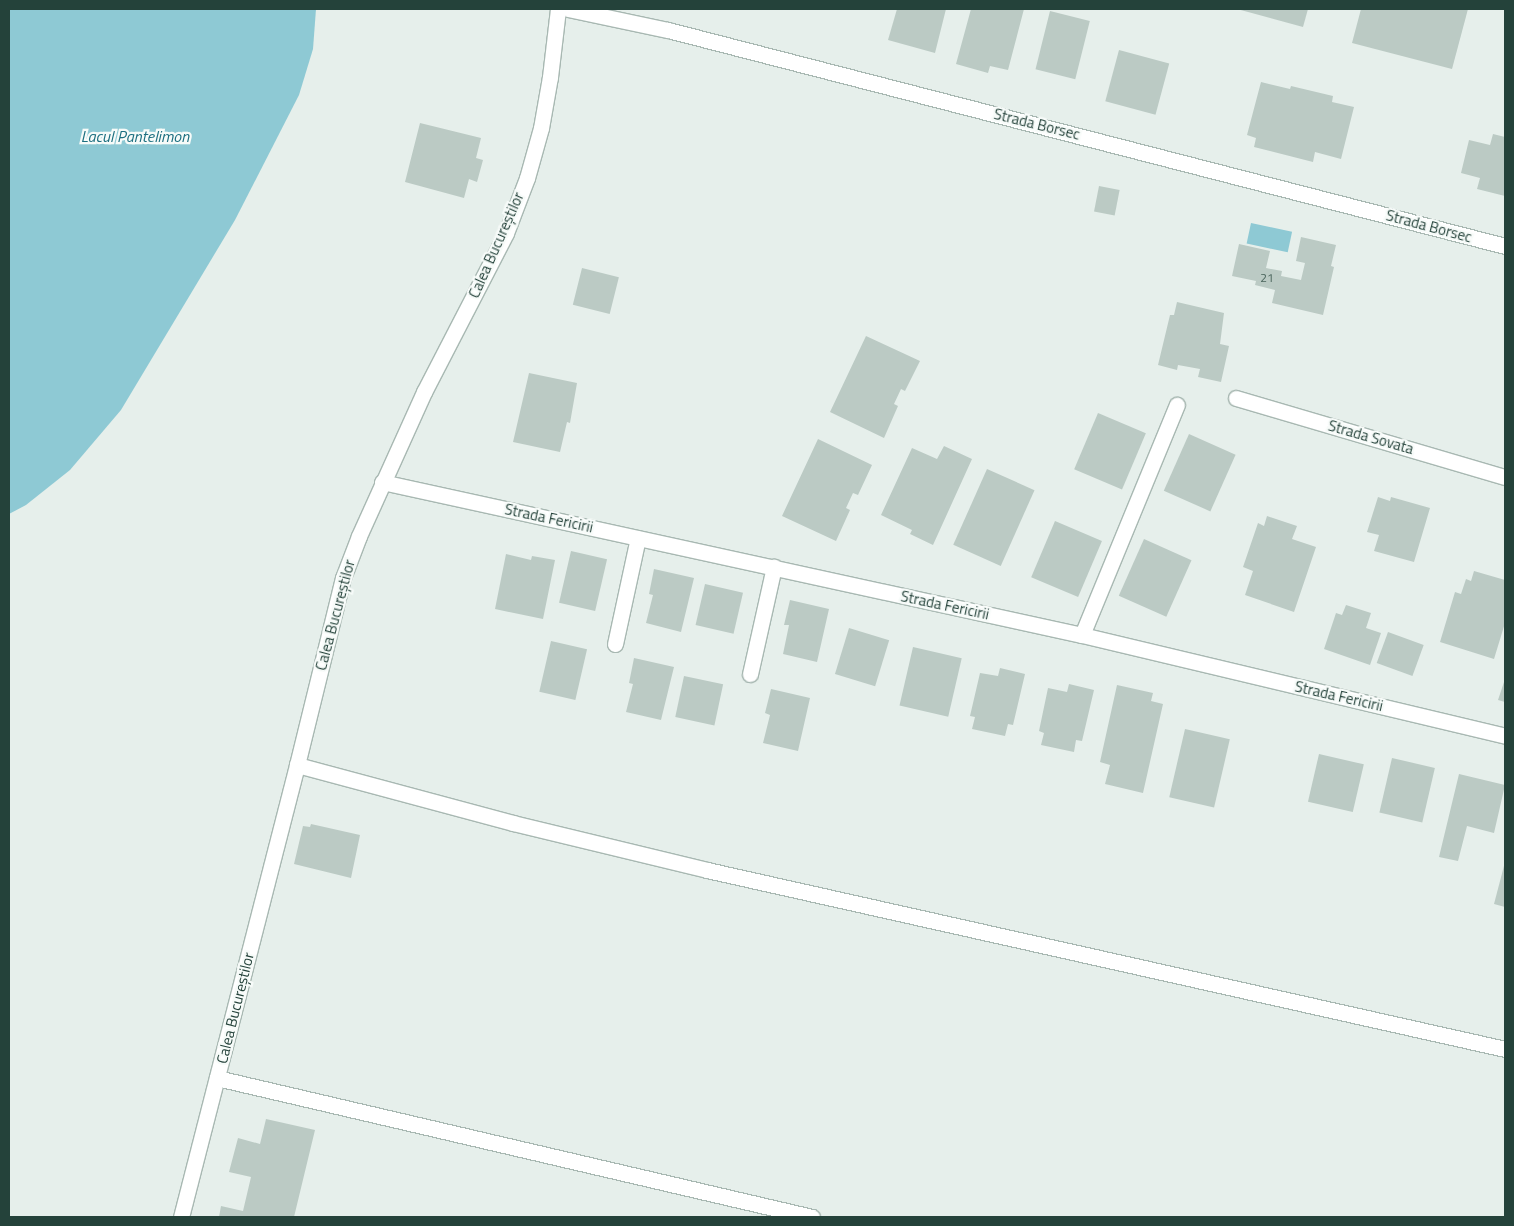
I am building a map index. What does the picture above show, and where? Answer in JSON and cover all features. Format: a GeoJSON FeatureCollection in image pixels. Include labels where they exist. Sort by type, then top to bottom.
{"type":"FeatureCollection","features":[{"type":"Feature","properties":{"kind":"street","name":"Calea Bucureștilor"},"geometry":{"type":"LineString","coordinates":[[181,1217],[297,766],[343,578],[382,482],[424,392],[506,233],[526,178],[541,128],[550,77],[558,9]]}},
{"type":"Feature","properties":{"kind":"street","name":"Strada Borsec"},"geometry":{"type":"LineString","coordinates":[[568,9],[668,30],[1505,246]]}},
{"type":"Feature","properties":{"kind":"street","name":"Strada Sovata"},"geometry":{"type":"LineString","coordinates":[[1236,398],[1505,476]]}},
{"type":"Feature","properties":{"kind":"street"},"geometry":{"type":"LineString","coordinates":[[1082,635],[1177,406]]}},
{"type":"Feature","properties":{"kind":"street","name":"Strada Fericirii"},"geometry":{"type":"LineString","coordinates":[[382,482],[1082,635],[1505,736]]}},
{"type":"Feature","properties":{"kind":"street"},"geometry":{"type":"LineString","coordinates":[[615,644],[638,538]]}},
{"type":"Feature","properties":{"kind":"street"},"geometry":{"type":"LineString","coordinates":[[750,674],[774,567]]}},
{"type":"Feature","properties":{"kind":"street"},"geometry":{"type":"LineString","coordinates":[[297,766],[513,823],[707,870],[1505,1049]]}},
{"type":"Feature","properties":{"kind":"street"},"geometry":{"type":"LineString","coordinates":[[217,1078],[804,1216]]}},
{"type":"Feature","properties":{"kind":"water","name":"Lacul Pantelimon"},"geometry":{"type":"Polygon","coordinates":[[[9,9],[316,9],[313,49],[299,95],[235,220],[121,410],[70,470],[26,505],[9,514],[9,9]]]}},
{"type":"Feature","properties":{"kind":"water"},"geometry":{"type":"Polygon","coordinates":[[[1251,223],[1292,232],[1288,252],[1247,244],[1251,223]]]}},
{"type":"Feature","properties":{"kind":"building"},"geometry":{"type":"Polygon","coordinates":[[[897,9],[946,9],[935,53],[888,40],[897,9]]]}},
{"type":"Feature","properties":{"kind":"building"},"geometry":{"type":"Polygon","coordinates":[[[971,9],[1024,9],[1008,70],[990,66],[988,73],[956,64],[971,9]]]}},
{"type":"Feature","properties":{"kind":"building"},"geometry":{"type":"Polygon","coordinates":[[[1237,9],[1308,9],[1303,27],[1237,9]]]}},
{"type":"Feature","properties":{"kind":"building"},"geometry":{"type":"Polygon","coordinates":[[[1361,9],[1468,9],[1452,69],[1352,43],[1361,9]]]}},
{"type":"Feature","properties":{"kind":"building"},"geometry":{"type":"Polygon","coordinates":[[[1050,11],[1090,21],[1075,79],[1035,69],[1050,11]]]}},
{"type":"Feature","properties":{"kind":"building"},"geometry":{"type":"Polygon","coordinates":[[[1119,50],[1169,63],[1156,115],[1105,101],[1119,50]]]}},
{"type":"Feature","properties":{"kind":"building"},"geometry":{"type":"Polygon","coordinates":[[[1261,82],[1290,89],[1291,86],[1333,96],[1332,102],[1354,107],[1341,159],[1315,152],[1313,162],[1254,147],[1256,138],[1247,135],[1261,82]]]}},
{"type":"Feature","properties":{"kind":"building"},"geometry":{"type":"Polygon","coordinates":[[[420,123],[481,138],[476,158],[483,160],[477,182],[469,179],[464,198],[405,182],[420,123]]]}},
{"type":"Feature","properties":{"kind":"building"},"geometry":{"type":"Polygon","coordinates":[[[1493,134],[1505,137],[1505,196],[1477,189],[1480,178],[1461,173],[1469,140],[1490,145],[1493,134]]]}},
{"type":"Feature","properties":{"kind":"building"},"geometry":{"type":"Polygon","coordinates":[[[1099,186],[1120,190],[1115,216],[1094,212],[1099,186]]]}},
{"type":"Feature","properties":{"kind":"building"},"geometry":{"type":"Polygon","coordinates":[[[1301,237],[1336,245],[1331,266],[1334,267],[1323,315],[1272,303],[1275,290],[1255,285],[1256,281],[1232,276],[1239,244],[1270,251],[1266,268],[1282,271],[1281,276],[1301,280],[1305,263],[1296,261],[1301,237]]]}},
{"type":"Feature","properties":{"kind":"building"},"geometry":{"type":"Polygon","coordinates":[[[582,268],[619,277],[610,314],[573,305],[582,268]]]}},
{"type":"Feature","properties":{"kind":"building"},"geometry":{"type":"Polygon","coordinates":[[[1177,302],[1224,313],[1220,344],[1229,346],[1221,382],[1198,377],[1200,369],[1178,365],[1177,370],[1158,365],[1170,315],[1174,315],[1177,302]]]}},
{"type":"Feature","properties":{"kind":"building"},"geometry":{"type":"Polygon","coordinates":[[[866,336],[920,361],[905,391],[901,389],[894,404],[898,406],[884,438],[830,412],[866,336]]]}},
{"type":"Feature","properties":{"kind":"building"},"geometry":{"type":"Polygon","coordinates":[[[529,373],[577,383],[570,423],[567,422],[560,452],[513,442],[529,373]]]}},
{"type":"Feature","properties":{"kind":"building"},"geometry":{"type":"Polygon","coordinates":[[[1098,413],[1146,433],[1122,489],[1074,469],[1098,413]]]}},
{"type":"Feature","properties":{"kind":"building"},"geometry":{"type":"Polygon","coordinates":[[[1189,434],[1236,455],[1210,511],[1164,491],[1189,434]]]}},
{"type":"Feature","properties":{"kind":"building"},"geometry":{"type":"Polygon","coordinates":[[[818,439],[872,465],[858,495],[853,493],[846,508],[850,510],[836,541],[782,516],[818,439]]]}},
{"type":"Feature","properties":{"kind":"building"},"geometry":{"type":"Polygon","coordinates":[[[944,446],[972,459],[933,545],[910,534],[912,530],[881,515],[912,448],[937,459],[944,446]]]}},
{"type":"Feature","properties":{"kind":"building"},"geometry":{"type":"Polygon","coordinates":[[[987,469],[1035,490],[1001,566],[953,545],[987,469]]]}},
{"type":"Feature","properties":{"kind":"building"},"geometry":{"type":"Polygon","coordinates":[[[1378,497],[1390,501],[1391,497],[1430,508],[1414,562],[1374,551],[1379,535],[1367,532],[1378,497]]]}},
{"type":"Feature","properties":{"kind":"building"},"geometry":{"type":"Polygon","coordinates":[[[1267,516],[1297,526],[1292,539],[1316,547],[1294,612],[1245,595],[1253,571],[1243,567],[1258,523],[1264,526],[1267,516]]]}},
{"type":"Feature","properties":{"kind":"building"},"geometry":{"type":"Polygon","coordinates":[[[1055,521],[1102,541],[1078,597],[1031,577],[1055,521]]]}},
{"type":"Feature","properties":{"kind":"building"},"geometry":{"type":"Polygon","coordinates":[[[1144,539],[1192,560],[1166,617],[1119,596],[1144,539]]]}},
{"type":"Feature","properties":{"kind":"building"},"geometry":{"type":"Polygon","coordinates":[[[571,551],[607,559],[595,611],[559,603],[571,551]]]}},
{"type":"Feature","properties":{"kind":"building"},"geometry":{"type":"Polygon","coordinates":[[[506,554],[531,560],[532,556],[555,560],[543,619],[495,609],[506,554]]]}},
{"type":"Feature","properties":{"kind":"building"},"geometry":{"type":"Polygon","coordinates":[[[654,569],[694,578],[681,632],[646,623],[653,595],[649,594],[654,569]]]}},
{"type":"Feature","properties":{"kind":"building"},"geometry":{"type":"Polygon","coordinates":[[[1474,571],[1505,580],[1505,623],[1494,659],[1440,642],[1455,592],[1461,594],[1466,579],[1471,581],[1474,571]]]}},
{"type":"Feature","properties":{"kind":"building"},"geometry":{"type":"Polygon","coordinates":[[[705,584],[743,593],[734,634],[696,625],[705,584]]]}},
{"type":"Feature","properties":{"kind":"building"},"geometry":{"type":"Polygon","coordinates":[[[790,600],[829,609],[817,662],[783,654],[789,625],[784,625],[790,600]]]}},
{"type":"Feature","properties":{"kind":"building"},"geometry":{"type":"Polygon","coordinates":[[[1346,605],[1371,613],[1366,628],[1381,633],[1370,665],[1324,649],[1336,613],[1342,615],[1346,605]]]}},
{"type":"Feature","properties":{"kind":"building"},"geometry":{"type":"Polygon","coordinates":[[[849,628],[889,640],[875,686],[835,674],[849,628]]]}},
{"type":"Feature","properties":{"kind":"building"},"geometry":{"type":"Polygon","coordinates":[[[1388,632],[1424,645],[1412,676],[1377,663],[1388,632]]]}},
{"type":"Feature","properties":{"kind":"building"},"geometry":{"type":"Polygon","coordinates":[[[551,641],[587,649],[575,700],[539,692],[551,641]]]}},
{"type":"Feature","properties":{"kind":"building"},"geometry":{"type":"Polygon","coordinates":[[[913,647],[962,658],[948,717],[900,705],[913,647]]]}},
{"type":"Feature","properties":{"kind":"building"},"geometry":{"type":"Polygon","coordinates":[[[634,658],[674,667],[661,720],[626,712],[633,684],[629,683],[634,658]]]}},
{"type":"Feature","properties":{"kind":"building"},"geometry":{"type":"Polygon","coordinates":[[[1000,668],[1025,674],[1013,725],[1008,724],[1005,736],[972,729],[975,717],[970,716],[980,673],[998,676],[1000,668]]]}},
{"type":"Feature","properties":{"kind":"building"},"geometry":{"type":"Polygon","coordinates":[[[684,676],[723,684],[714,725],[675,717],[684,676]]]}},
{"type":"Feature","properties":{"kind":"building"},"geometry":{"type":"Polygon","coordinates":[[[1505,679],[1505,702],[1498,700],[1505,679]]]}},
{"type":"Feature","properties":{"kind":"building"},"geometry":{"type":"Polygon","coordinates":[[[1069,684],[1094,690],[1082,741],[1076,740],[1074,752],[1041,745],[1044,733],[1039,731],[1048,688],[1067,692],[1069,684]]]}},
{"type":"Feature","properties":{"kind":"building"},"geometry":{"type":"Polygon","coordinates":[[[1117,685],[1153,693],[1151,701],[1163,704],[1143,793],[1105,784],[1110,765],[1100,762],[1117,685]]]}},
{"type":"Feature","properties":{"kind":"building"},"geometry":{"type":"Polygon","coordinates":[[[771,689],[810,698],[798,751],[763,743],[770,715],[765,713],[771,689]]]}},
{"type":"Feature","properties":{"kind":"building"},"geometry":{"type":"Polygon","coordinates":[[[1185,729],[1230,739],[1214,808],[1169,797],[1185,729]]]}},
{"type":"Feature","properties":{"kind":"building"},"geometry":{"type":"Polygon","coordinates":[[[1319,754],[1364,764],[1353,812],[1308,802],[1319,754]]]}},
{"type":"Feature","properties":{"kind":"building"},"geometry":{"type":"Polygon","coordinates":[[[1392,758],[1435,768],[1422,822],[1379,813],[1392,758]]]}},
{"type":"Feature","properties":{"kind":"building"},"geometry":{"type":"Polygon","coordinates":[[[1459,774],[1505,785],[1494,833],[1467,826],[1458,861],[1439,857],[1459,774]]]}},
{"type":"Feature","properties":{"kind":"building"},"geometry":{"type":"Polygon","coordinates":[[[311,824],[360,835],[351,878],[294,864],[303,826],[310,827],[311,824]]]}},
{"type":"Feature","properties":{"kind":"building"},"geometry":{"type":"Polygon","coordinates":[[[1505,862],[1505,907],[1494,904],[1505,862]]]}},
{"type":"Feature","properties":{"kind":"building"},"geometry":{"type":"Polygon","coordinates":[[[266,1119],[315,1130],[294,1217],[219,1217],[221,1206],[243,1211],[251,1177],[229,1172],[238,1138],[260,1144],[266,1119]]]}}]}
